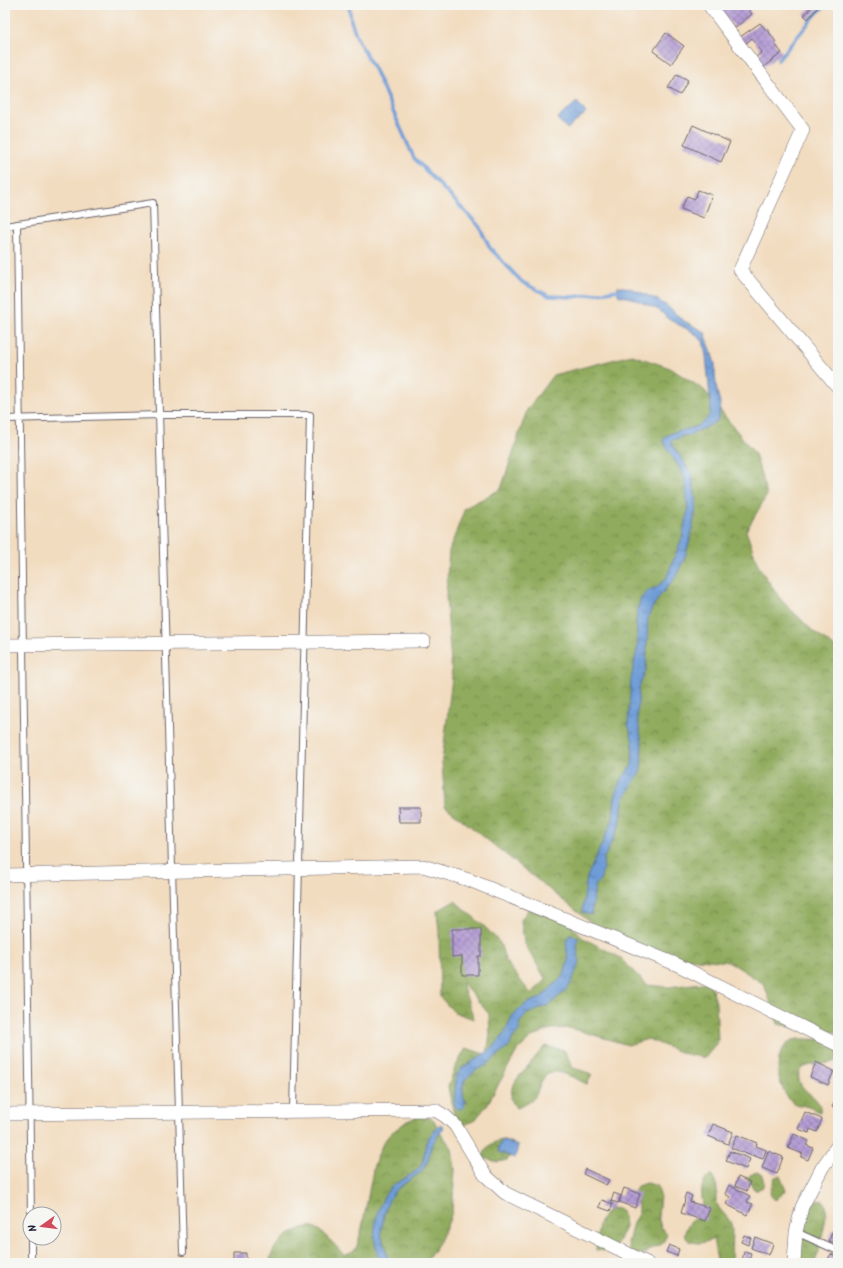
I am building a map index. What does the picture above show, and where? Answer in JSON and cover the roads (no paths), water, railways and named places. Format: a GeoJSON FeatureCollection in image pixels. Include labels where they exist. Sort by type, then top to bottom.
{"type":"FeatureCollection","features":[{"type":"Feature","properties":{"kind":"street"},"geometry":{"type":"LineString","coordinates":[[709,5],[803,130],[740,270],[838,387]]}},
{"type":"Feature","properties":{"kind":"street"},"geometry":{"type":"LineString","coordinates":[[5,644],[424,641]]}},
{"type":"Feature","properties":{"kind":"street"},"geometry":{"type":"LineString","coordinates":[[5,875],[423,866],[469,880],[678,965],[838,1045]]}},
{"type":"Feature","properties":{"kind":"street"},"geometry":{"type":"LineString","coordinates":[[5,1114],[435,1110],[445,1116],[455,1126],[485,1175],[505,1193],[647,1263]]}},
{"type":"Feature","properties":{"kind":"street"},"geometry":{"type":"LineString","coordinates":[[794,1263],[796,1232],[802,1206],[822,1168],[838,1145]]}},
{"type":"Feature","properties":{"kind":"lane"},"geometry":{"type":"LineString","coordinates":[[5,226],[153,203],[183,1252]]}},
{"type":"Feature","properties":{"kind":"lane"},"geometry":{"type":"LineString","coordinates":[[17,224],[31,1206]]}},
{"type":"Feature","properties":{"kind":"lane"},"geometry":{"type":"LineString","coordinates":[[5,419],[159,415],[310,415],[293,1111]]}},
{"type":"Feature","properties":{"kind":"lane"},"geometry":{"type":"LineString","coordinates":[[796,1232],[838,1250]]}},
{"type":"Feature","properties":{"kind":"lane"},"geometry":{"type":"LineString","coordinates":[[31,1246],[31,1263]]}},
{"type":"Feature","properties":{"kind":"water"},"geometry":{"type":"Polygon","coordinates":[[[577,102],[586,113],[567,129],[557,119],[577,102]]]}},
{"type":"Feature","properties":{"kind":"water"},"geometry":{"type":"Polygon","coordinates":[[[618,286],[630,288],[656,299],[667,306],[684,321],[705,332],[715,364],[717,392],[720,402],[717,421],[692,435],[681,436],[671,442],[692,475],[696,508],[690,540],[684,560],[675,578],[652,608],[648,618],[646,669],[639,688],[637,716],[642,743],[641,770],[623,800],[621,822],[604,858],[601,879],[595,886],[591,915],[582,912],[587,877],[613,819],[615,797],[620,781],[632,765],[633,742],[628,724],[631,679],[638,645],[636,622],[638,608],[641,598],[649,590],[657,587],[666,579],[682,538],[688,510],[683,474],[663,441],[666,436],[672,433],[696,427],[703,423],[708,417],[711,408],[706,356],[703,341],[691,331],[668,319],[659,310],[631,298],[618,295],[618,286]]]}},
{"type":"Feature","properties":{"kind":"water"},"geometry":{"type":"Polygon","coordinates":[[[569,935],[578,937],[577,948],[580,962],[570,985],[549,1005],[527,1014],[520,1022],[519,1031],[512,1039],[510,1046],[485,1066],[476,1070],[465,1080],[463,1085],[463,1094],[465,1102],[464,1106],[460,1110],[454,1105],[456,1077],[461,1069],[493,1048],[505,1033],[512,1016],[527,1003],[541,998],[564,975],[568,961],[566,942],[569,935]]]}},
{"type":"Feature","properties":{"kind":"water"},"geometry":{"type":"Polygon","coordinates":[[[440,1124],[444,1127],[431,1146],[428,1161],[421,1172],[395,1191],[389,1200],[384,1215],[381,1233],[390,1263],[380,1263],[375,1242],[375,1227],[378,1211],[384,1196],[394,1185],[413,1174],[419,1168],[423,1159],[427,1141],[440,1124]]]}},
{"type":"Feature","properties":{"kind":"water"},"geometry":{"type":"Polygon","coordinates":[[[502,1140],[518,1146],[515,1158],[499,1152],[498,1148],[502,1140]]]}},
{"type":"Feature","properties":{"kind":"waterway"},"geometry":{"type":"LineString","coordinates":[[349,5],[351,21],[358,40],[375,71],[414,158],[479,226],[490,248],[522,282],[549,296],[574,297],[618,290],[620,291]]}},
{"type":"Feature","properties":{"kind":"waterway"},"geometry":{"type":"LineString","coordinates":[[778,60],[825,5]]}}]}
